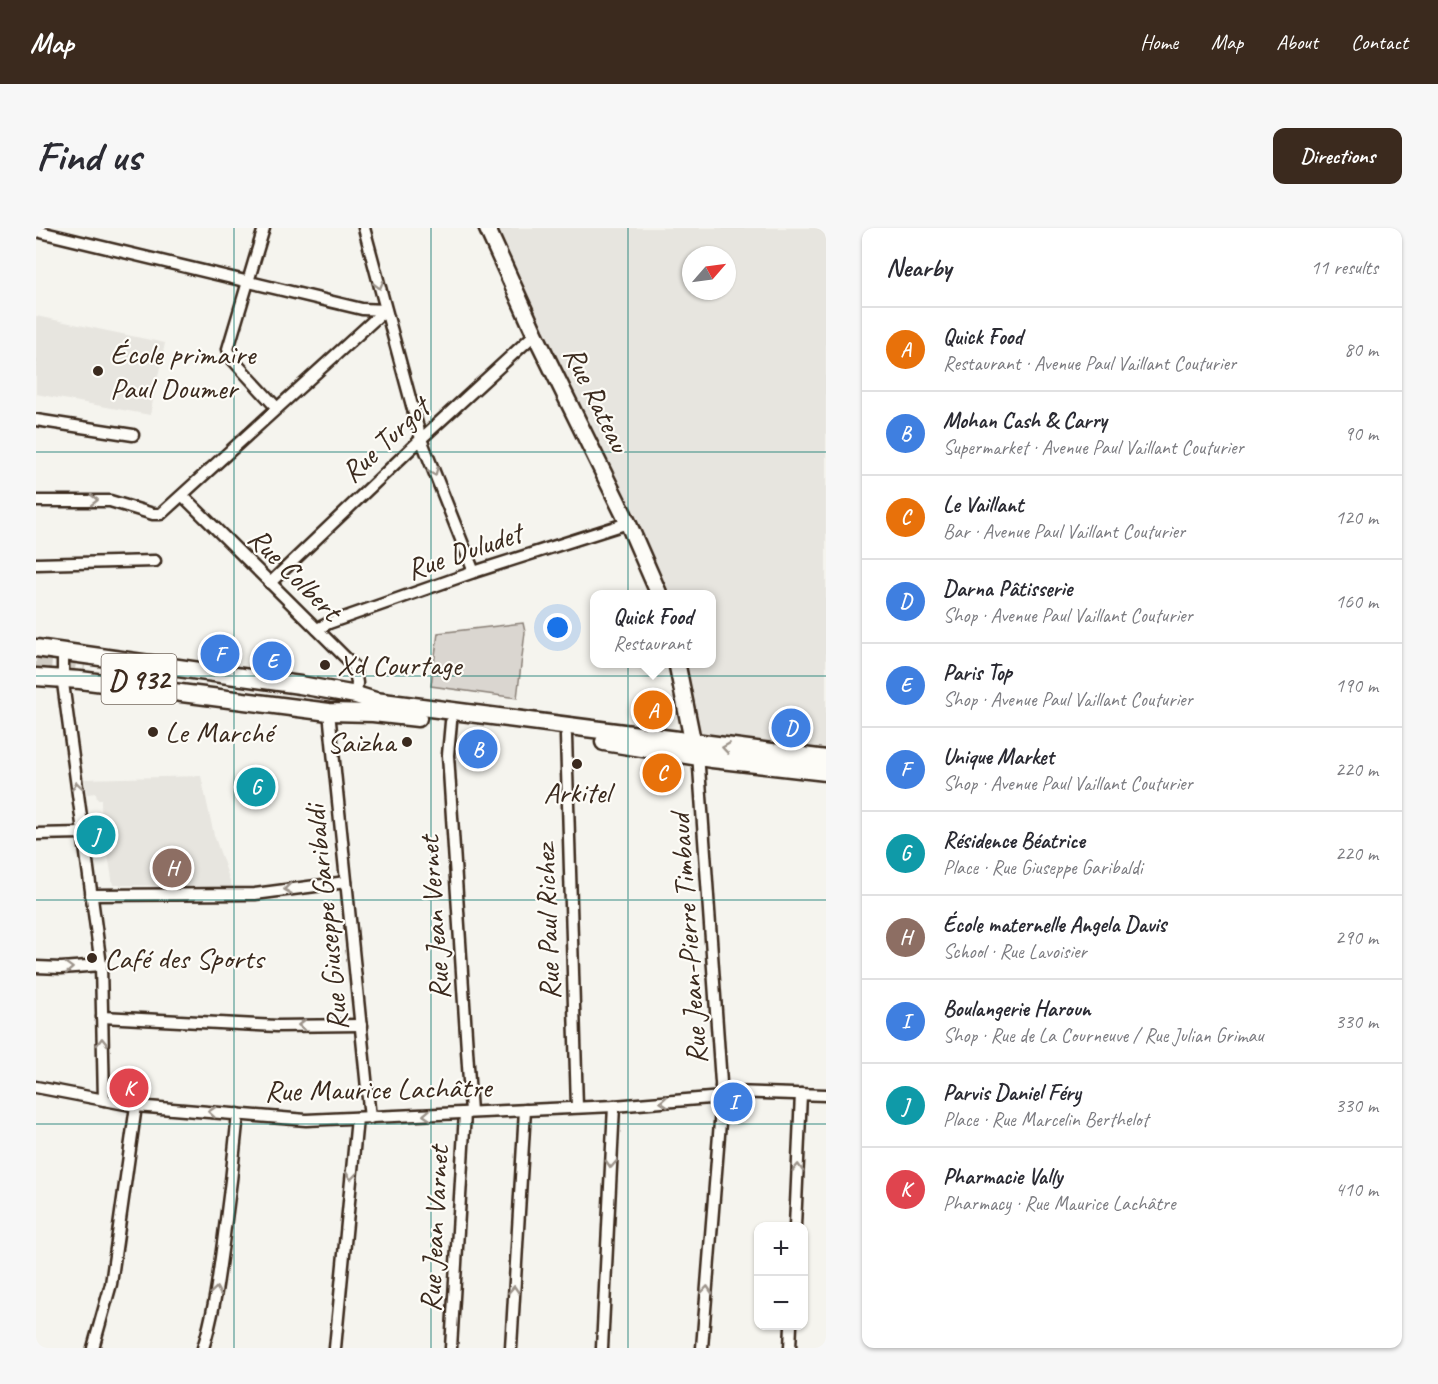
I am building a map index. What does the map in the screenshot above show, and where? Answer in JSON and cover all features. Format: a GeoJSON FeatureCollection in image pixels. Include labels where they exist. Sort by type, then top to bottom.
{"type":"FeatureCollection","features":[{"type":"Feature","properties":{"kind":"main road","name":"D 932"},"geometry":{"type":"LineString","coordinates":[[36,648],[300,685],[356,695],[374,707]]}},
{"type":"Feature","properties":{"kind":"main road","name":"D 932"},"geometry":{"type":"LineString","coordinates":[[85,669],[696,750],[826,772]]}},
{"type":"Feature","properties":{"kind":"main road","name":"D 932"},"geometry":{"type":"LineString","coordinates":[[36,677],[80,680],[329,712],[374,707],[451,722],[566,736],[696,750],[826,759]]}},
{"type":"Feature","properties":{"kind":"street"},"geometry":{"type":"LineString","coordinates":[[264,228],[229,342],[228,354],[277,408]]}},
{"type":"Feature","properties":{"kind":"street"},"geometry":{"type":"LineString","coordinates":[[364,228],[421,439],[474,572]]}},
{"type":"Feature","properties":{"kind":"street","name":"Rue Rateau"},"geometry":{"type":"LineString","coordinates":[[487,228],[535,334],[628,523],[657,590]]}},
{"type":"Feature","properties":{"kind":"street"},"geometry":{"type":"LineString","coordinates":[[36,231],[362,309],[385,310]]}},
{"type":"Feature","properties":{"kind":"street"},"geometry":{"type":"LineString","coordinates":[[36,501],[110,501],[153,514],[161,514],[385,310]]}},
{"type":"Feature","properties":{"kind":"street","name":"Rue Turgot"},"geometry":{"type":"LineString","coordinates":[[270,583],[535,334]]}},
{"type":"Feature","properties":{"kind":"street"},"geometry":{"type":"LineString","coordinates":[[36,420],[133,435]]}},
{"type":"Feature","properties":{"kind":"street","name":"Rue Colbert"},"geometry":{"type":"LineString","coordinates":[[183,496],[354,666],[357,683],[356,695]]}},
{"type":"Feature","properties":{"kind":"street","name":"Rue Duludet"},"geometry":{"type":"LineString","coordinates":[[317,629],[474,572],[628,523]]}},
{"type":"Feature","properties":{"kind":"street"},"geometry":{"type":"LineString","coordinates":[[36,564],[155,561]]}},
{"type":"Feature","properties":{"kind":"street"},"geometry":{"type":"LineString","coordinates":[[63,652],[62,680],[101,965],[104,1101]]}},
{"type":"Feature","properties":{"kind":"street"},"geometry":{"type":"LineString","coordinates":[[678,668],[696,750]]}},
{"type":"Feature","properties":{"kind":"street","name":"Rue Giuseppe Garibaldi"},"geometry":{"type":"LineString","coordinates":[[329,712],[370,1118]]}},
{"type":"Feature","properties":{"kind":"street","name":"Rue Jean Vernet"},"geometry":{"type":"LineString","coordinates":[[451,722],[448,755],[468,1113]]}},
{"type":"Feature","properties":{"kind":"street","name":"Rue Paul Richez"},"geometry":{"type":"LineString","coordinates":[[566,736],[577,1107]]}},
{"type":"Feature","properties":{"kind":"street","name":"Rue Jean-Pierre Timbaud"},"geometry":{"type":"LineString","coordinates":[[696,750],[722,1092],[702,1348]]}},
{"type":"Feature","properties":{"kind":"street"},"geometry":{"type":"LineString","coordinates":[[36,834],[83,833]]}},
{"type":"Feature","properties":{"kind":"street"},"geometry":{"type":"LineString","coordinates":[[92,895],[255,894],[346,882]]}},
{"type":"Feature","properties":{"kind":"street"},"geometry":{"type":"LineString","coordinates":[[36,967],[101,965]]}},
{"type":"Feature","properties":{"kind":"street"},"geometry":{"type":"LineString","coordinates":[[102,1017],[277,1026],[361,1024]]}},
{"type":"Feature","properties":{"kind":"street"},"geometry":{"type":"LineString","coordinates":[[36,1100],[37,1087]]}},
{"type":"Feature","properties":{"kind":"street","name":"Rue Maurice Lachâtre"},"geometry":{"type":"LineString","coordinates":[[37,1087],[136,1106],[306,1120],[614,1106],[722,1092],[826,1095]]}},
{"type":"Feature","properties":{"kind":"street"},"geometry":{"type":"LineString","coordinates":[[795,1222],[801,1094]]}},
{"type":"Feature","properties":{"kind":"street"},"geometry":{"type":"LineString","coordinates":[[93,1348],[111,1284],[136,1106]]}},
{"type":"Feature","properties":{"kind":"street"},"geometry":{"type":"LineString","coordinates":[[602,1348],[614,1106]]}},
{"type":"Feature","properties":{"kind":"street"},"geometry":{"type":"LineString","coordinates":[[511,1348],[525,1110]]}},
{"type":"Feature","properties":{"kind":"street","name":"Rue Jean Varnet"},"geometry":{"type":"LineString","coordinates":[[451,1348],[468,1113]]}},
{"type":"Feature","properties":{"kind":"street"},"geometry":{"type":"LineString","coordinates":[[203,1348],[211,1324],[217,1285],[234,1166],[238,1114]]}},
{"type":"Feature","properties":{"kind":"street"},"geometry":{"type":"LineString","coordinates":[[335,1348],[357,1118]]}},
{"type":"Feature","properties":{"kind":"street"},"geometry":{"type":"LineString","coordinates":[[790,1348],[791,1330]]}},
{"type":"Feature","properties":{"kind":"shaded area"},"geometry":{"type":"Polygon","coordinates":[[[495,228],[826,228],[826,754],[693,739],[681,668],[716,668],[716,590],[663,590],[495,228]]]}},
{"type":"Feature","properties":{"kind":"shaded area","name":"École primaire Paul Doumer"},"geometry":{"type":"Polygon","coordinates":[[[36,316],[165,343],[150,415],[36,394],[36,316]]]}},
{"type":"Feature","properties":{"kind":"shaded area"},"geometry":{"type":"Polygon","coordinates":[[[523,623],[525,632],[517,698],[431,686],[438,633],[523,623]]]}},
{"type":"Feature","properties":{"kind":"shaded area"},"geometry":{"type":"Polygon","coordinates":[[[201,776],[214,835],[232,887],[113,885],[101,799],[97,799],[96,793],[87,794],[84,779],[201,776]]]}},
{"type":"Feature","properties":{"kind":"tunnel"},"geometry":{"type":"LineString","coordinates":[[36,660],[85,666]]}},
{"type":"Feature","properties":{"kind":"place","name":"École primaire Paul Doumer"},"geometry":{"type":"Point","coordinates":[98,371]}},
{"type":"Feature","properties":{"kind":"place","name":"Unique Market"},"geometry":{"type":"Point","coordinates":[220,654]}},
{"type":"Feature","properties":{"kind":"place","name":"Paris Top"},"geometry":{"type":"Point","coordinates":[272,661]}},
{"type":"Feature","properties":{"kind":"place","name":"Xd Courtage"},"geometry":{"type":"Point","coordinates":[325,665]}},
{"type":"Feature","properties":{"kind":"place","name":"Quick Food"},"geometry":{"type":"Point","coordinates":[653,710]}},
{"type":"Feature","properties":{"kind":"place","name":"Darna Pâtisserie"},"geometry":{"type":"Point","coordinates":[791,728]}},
{"type":"Feature","properties":{"kind":"place","name":"Le Marché"},"geometry":{"type":"Point","coordinates":[153,732]}},
{"type":"Feature","properties":{"kind":"place","name":"Saizha"},"geometry":{"type":"Point","coordinates":[407,742]}},
{"type":"Feature","properties":{"kind":"place","name":"Mohan Cash & Carry"},"geometry":{"type":"Point","coordinates":[478,749]}},
{"type":"Feature","properties":{"kind":"place","name":"Arkitel"},"geometry":{"type":"Point","coordinates":[577,764]}},
{"type":"Feature","properties":{"kind":"place","name":"Le Vaillant"},"geometry":{"type":"Point","coordinates":[662,773]}},
{"type":"Feature","properties":{"kind":"place","name":"Résidence Béatrice"},"geometry":{"type":"Point","coordinates":[256,787]}},
{"type":"Feature","properties":{"kind":"place","name":"Parvis Daniel Féry"},"geometry":{"type":"Point","coordinates":[96,835]}},
{"type":"Feature","properties":{"kind":"place","name":"École maternelle Angela Davis"},"geometry":{"type":"Point","coordinates":[172,868]}},
{"type":"Feature","properties":{"kind":"place","name":"Café des Sports"},"geometry":{"type":"Point","coordinates":[92,958]}},
{"type":"Feature","properties":{"kind":"place","name":"Pharmacie Vally"},"geometry":{"type":"Point","coordinates":[129,1088]}},
{"type":"Feature","properties":{"kind":"place","name":"Boulangerie Haroun"},"geometry":{"type":"Point","coordinates":[733,1102]}}]}
